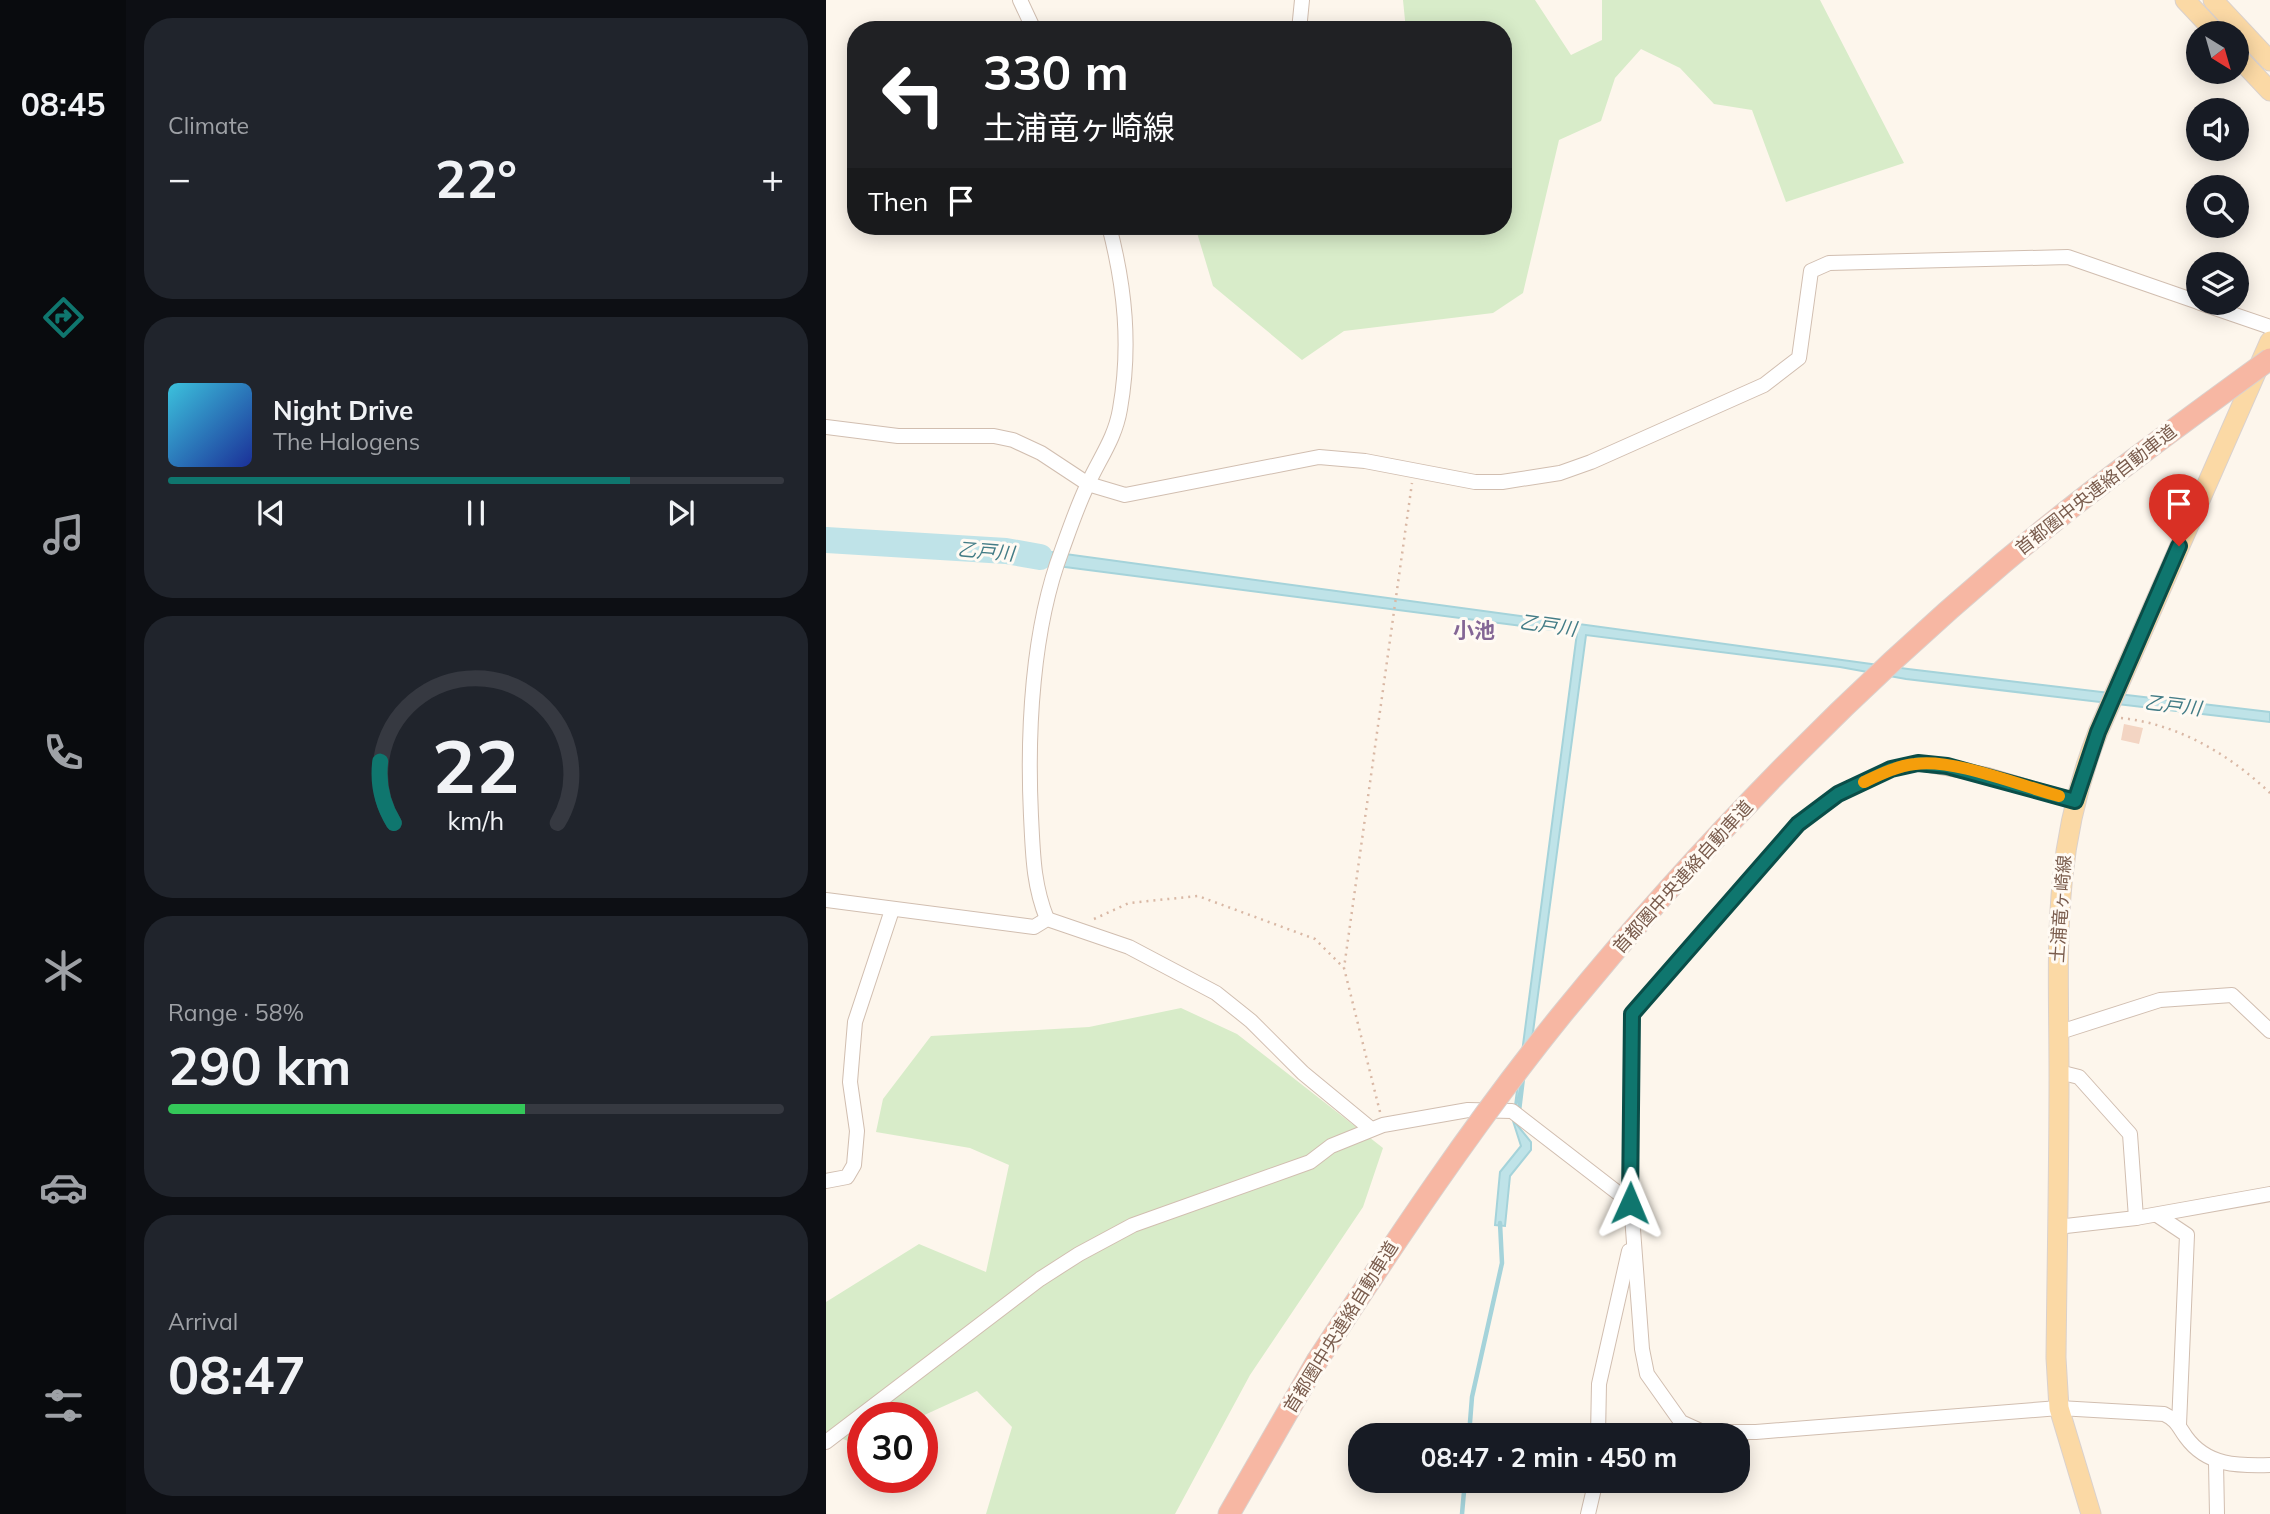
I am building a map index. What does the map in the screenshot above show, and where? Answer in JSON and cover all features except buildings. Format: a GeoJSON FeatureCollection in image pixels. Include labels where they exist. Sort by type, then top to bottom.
{"type":"FeatureCollection","features":[{"type":"Feature","properties":{"kind":"highway","name":"首都圏中央連絡自動車道"},"geometry":{"type":"LineString","coordinates":[[1229,1514],[1317,1361],[1431,1188],[1509,1082],[1622,943],[1758,794],[1902,653],[2094,489],[2270,359]]}},
{"type":"Feature","properties":{"kind":"main road"},"geometry":{"type":"LineString","coordinates":[[2185,0],[2205,21]]}},
{"type":"Feature","properties":{"kind":"main road"},"geometry":{"type":"LineString","coordinates":[[2213,0],[2270,61]]}},
{"type":"Feature","properties":{"kind":"main road"},"geometry":{"type":"LineString","coordinates":[[2249,69],[2270,91]]}},
{"type":"Feature","properties":{"kind":"main road","name":"土浦竜ヶ崎線"},"geometry":{"type":"LineString","coordinates":[[2091,1514],[2059,1408],[2059,892],[2075,801],[2106,714],[2270,341]]}},
{"type":"Feature","properties":{"kind":"street"},"geometry":{"type":"LineString","coordinates":[[1020,0],[1030,21]]}},
{"type":"Feature","properties":{"kind":"street"},"geometry":{"type":"LineString","coordinates":[[1300,21],[1301,0]]}},
{"type":"Feature","properties":{"kind":"street"},"geometry":{"type":"LineString","coordinates":[[1112,235],[1121,271],[1126,364],[1120,411],[1110,447],[1087,484],[1051,579],[1030,708],[1028,751],[1036,890],[1048,919],[1129,947],[1216,993],[1251,1021],[1303,1073],[1377,1127]]}},
{"type":"Feature","properties":{"kind":"street"},"geometry":{"type":"LineString","coordinates":[[826,427],[898,436],[995,436],[1013,440],[1041,453],[1087,484],[1125,495],[1319,457],[1365,461],[1475,482],[1532,479],[1591,462],[1764,385],[1800,358],[1811,271],[1829,263],[2068,257],[2186,298]]}},
{"type":"Feature","properties":{"kind":"street"},"geometry":{"type":"LineString","coordinates":[[2236,315],[2270,327]]}},
{"type":"Feature","properties":{"kind":"street"},"geometry":{"type":"LineString","coordinates":[[2075,801],[1947,766],[1918,763],[1891,769],[1838,794],[1798,824],[1632,1014],[1630,1203],[1647,1374],[1681,1422],[1703,1432],[1756,1432],[1890,1419],[2059,1408],[2164,1414],[2176,1419],[2198,1450],[2216,1462],[2234,1466],[2270,1465]]}},
{"type":"Feature","properties":{"kind":"street"},"geometry":{"type":"LineString","coordinates":[[826,900],[892,911],[1034,927],[1048,919]]}},
{"type":"Feature","properties":{"kind":"street"},"geometry":{"type":"LineString","coordinates":[[826,1181],[847,1177],[854,1165],[857,1131],[850,1082],[855,1022],[892,911]]}},
{"type":"Feature","properties":{"kind":"street"},"geometry":{"type":"LineString","coordinates":[[2057,1033],[2160,1000],[2232,995],[2270,1031]]}},
{"type":"Feature","properties":{"kind":"street"},"geometry":{"type":"LineString","coordinates":[[2059,1072],[2079,1077],[2130,1134],[2136,1218]]}},
{"type":"Feature","properties":{"kind":"street"},"geometry":{"type":"LineString","coordinates":[[826,1442],[1079,1254],[1133,1225],[1310,1162],[1331,1146],[1377,1127],[1468,1110],[1512,1111],[1630,1203]]}},
{"type":"Feature","properties":{"kind":"street"},"geometry":{"type":"LineString","coordinates":[[2057,1227],[2136,1218],[2270,1194]]}},
{"type":"Feature","properties":{"kind":"street"},"geometry":{"type":"LineString","coordinates":[[2157,1214],[2187,1235],[2179,1425]]}},
{"type":"Feature","properties":{"kind":"street"},"geometry":{"type":"LineString","coordinates":[[1598,1423],[1599,1384],[1632,1236]]}},
{"type":"Feature","properties":{"kind":"street"},"geometry":{"type":"LineString","coordinates":[[2216,1462],[2217,1514]]}},
{"type":"Feature","properties":{"kind":"street"},"geometry":{"type":"LineString","coordinates":[[1588,1514],[1593,1493]]}},
{"type":"Feature","properties":{"kind":"path"},"geometry":{"type":"LineString","coordinates":[[1377,1127],[1344,968],[1413,472]]}},
{"type":"Feature","properties":{"kind":"path"},"geometry":{"type":"LineString","coordinates":[[2106,714],[2149,721],[2189,736],[2250,774],[2270,793]]}},
{"type":"Feature","properties":{"kind":"path"},"geometry":{"type":"LineString","coordinates":[[1073,928],[1129,903],[1198,896],[1315,939],[1344,968]]}},
{"type":"Feature","properties":{"kind":"green space"},"geometry":{"type":"Polygon","coordinates":[[[1403,0],[1535,0],[1571,55],[1602,40],[1602,0],[1820,0],[1904,163],[1786,202],[1752,110],[1714,104],[1680,68],[1641,49],[1615,78],[1601,121],[1559,140],[1523,293],[1493,313],[1344,331],[1302,360],[1213,286],[1198,235],[1512,235],[1512,21],[1405,21],[1403,0]]]}},
{"type":"Feature","properties":{"kind":"green space"},"geometry":{"type":"Polygon","coordinates":[[[1181,1008],[1237,1034],[1383,1148],[1363,1207],[1250,1375],[1175,1514],[986,1514],[1012,1427],[977,1391],[938,1409],[938,1402],[847,1402],[847,1441],[826,1432],[826,1302],[919,1244],[986,1272],[1009,1165],[970,1148],[876,1132],[883,1099],[931,1036],[1089,1027],[1181,1008]]]}},
{"type":"Feature","properties":{"kind":"water"},"geometry":{"type":"Polygon","coordinates":[[[1007,546],[1908,669],[2270,712],[2270,722],[1906,679],[1840,667],[1586,635],[1533,1032],[1513,1119],[1577,633],[1065,567],[1005,556],[1007,546]]]}},
{"type":"Feature","properties":{"kind":"water"},"geometry":{"type":"Polygon","coordinates":[[[1513,1120],[1531,1142],[1531,1150],[1510,1176],[1505,1226],[1495,1225],[1500,1172],[1521,1146],[1513,1120]]]}},
{"type":"Feature","properties":{"kind":"waterway","name":"乙戸川"},"geometry":{"type":"LineString","coordinates":[[826,540],[1006,551],[1040,557]]}},
{"type":"Feature","properties":{"kind":"waterway"},"geometry":{"type":"LineString","coordinates":[[1519,1111],[1523,1078]]}},
{"type":"Feature","properties":{"kind":"waterway"},"geometry":{"type":"LineString","coordinates":[[1470,1423],[1472,1397],[1502,1263],[1500,1223]]}},
{"type":"Feature","properties":{"kind":"waterway"},"geometry":{"type":"LineString","coordinates":[[1462,1514],[1464,1493]]}},
{"type":"Feature","properties":{"kind":"slow traffic"},"geometry":{"type":"LineString","coordinates":[[1864,782],[1891,769],[1918,763],[1987,775],[2059,796]]}},
{"type":"Feature","properties":{"kind":"district","name":"小池"},"geometry":{"type":"Point","coordinates":[1474,631]}},
{"type":"Feature","properties":{"kind":"route"},"geometry":{"type":"LineString","coordinates":[[1630,1203],[1632,1014],[1798,824],[1838,794],[1891,769],[1918,763],[1987,775],[2075,801],[2098,732],[2179,546]]}}]}
